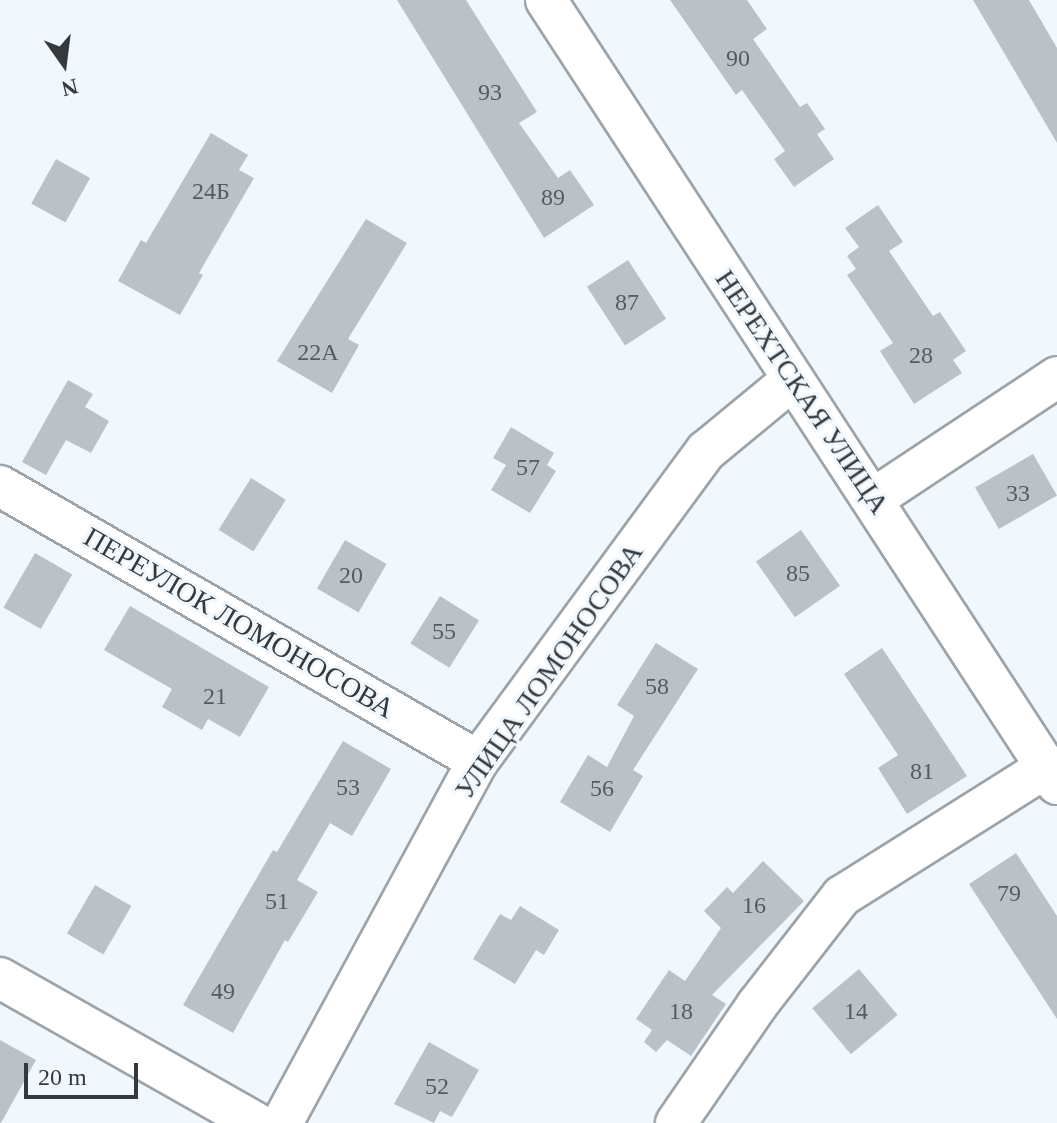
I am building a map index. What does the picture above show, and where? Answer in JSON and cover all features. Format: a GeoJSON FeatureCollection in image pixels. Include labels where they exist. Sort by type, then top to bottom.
{"type":"FeatureCollection","features":[{"type":"Feature","properties":{"kind":"street","name":"НЕРЕХТСКАЯ УЛИЦА"},"geometry":{"type":"LineString","coordinates":[[546,0],[1052,775]]}},
{"type":"Feature","properties":{"kind":"street"},"geometry":{"type":"LineString","coordinates":[[873,499],[1057,377]]}},
{"type":"Feature","properties":{"kind":"street","name":"УЛИЦА ЛОМОНОСОВА"},"geometry":{"type":"LineString","coordinates":[[282,1123],[478,761],[706,451],[792,380]]}},
{"type":"Feature","properties":{"kind":"street","name":"ПЕРЕУЛОК ЛОМОНОСОВА"},"geometry":{"type":"LineString","coordinates":[[0,486],[478,761]]}},
{"type":"Feature","properties":{"kind":"street"},"geometry":{"type":"LineString","coordinates":[[676,1123],[757,1005],[842,896],[1052,775]]}},
{"type":"Feature","properties":{"kind":"street"},"geometry":{"type":"LineString","coordinates":[[0,978],[256,1123]]}},
{"type":"Feature","properties":{"kind":"building"},"geometry":{"type":"Polygon","coordinates":[[[397,0],[466,0],[537,112],[519,123],[558,178],[570,170],[594,205],[544,238],[397,0]]]}},
{"type":"Feature","properties":{"kind":"building"},"geometry":{"type":"Polygon","coordinates":[[[670,0],[747,0],[767,29],[753,39],[800,107],[807,103],[825,129],[817,134],[834,159],[794,187],[774,159],[785,151],[742,90],[736,95],[670,0]]]}},
{"type":"Feature","properties":{"kind":"building"},"geometry":{"type":"Polygon","coordinates":[[[973,0],[1029,0],[1057,48],[1057,143],[973,0]]]}},
{"type":"Feature","properties":{"kind":"building"},"geometry":{"type":"Polygon","coordinates":[[[211,133],[248,155],[239,170],[254,178],[199,273],[203,275],[180,315],[118,281],[141,240],[146,243],[211,133]]]}},
{"type":"Feature","properties":{"kind":"building"},"geometry":{"type":"Polygon","coordinates":[[[56,159],[90,178],[65,223],[31,204],[56,159]]]}},
{"type":"Feature","properties":{"kind":"building"},"geometry":{"type":"Polygon","coordinates":[[[878,205],[903,242],[889,251],[933,316],[940,312],[966,351],[953,360],[962,373],[914,404],[880,351],[893,343],[847,275],[856,269],[847,256],[859,247],[845,228],[878,205]]]}},
{"type":"Feature","properties":{"kind":"building"},"geometry":{"type":"Polygon","coordinates":[[[366,219],[407,243],[348,339],[359,345],[332,393],[277,361],[366,219]]]}},
{"type":"Feature","properties":{"kind":"building"},"geometry":{"type":"Polygon","coordinates":[[[628,260],[666,319],[625,345],[587,287],[628,260]]]}},
{"type":"Feature","properties":{"kind":"building"},"geometry":{"type":"Polygon","coordinates":[[[68,380],[93,394],[85,407],[109,421],[91,453],[66,440],[46,475],[22,462],[68,380]]]}},
{"type":"Feature","properties":{"kind":"building"},"geometry":{"type":"Polygon","coordinates":[[[511,427],[554,453],[547,465],[556,471],[530,513],[491,490],[506,465],[493,458],[511,427]]]}},
{"type":"Feature","properties":{"kind":"building"},"geometry":{"type":"Polygon","coordinates":[[[1033,454],[1057,496],[999,529],[975,488],[1033,454]]]}},
{"type":"Feature","properties":{"kind":"building"},"geometry":{"type":"Polygon","coordinates":[[[251,478],[286,500],[253,551],[219,530],[251,478]]]}},
{"type":"Feature","properties":{"kind":"building"},"geometry":{"type":"Polygon","coordinates":[[[801,530],[840,586],[795,617],[756,562],[801,530]]]}},
{"type":"Feature","properties":{"kind":"building"},"geometry":{"type":"Polygon","coordinates":[[[345,540],[387,564],[359,612],[317,588],[345,540]]]}},
{"type":"Feature","properties":{"kind":"building"},"geometry":{"type":"Polygon","coordinates":[[[35,553],[72,574],[41,629],[4,608],[35,553]]]}},
{"type":"Feature","properties":{"kind":"building"},"geometry":{"type":"Polygon","coordinates":[[[440,596],[479,620],[449,668],[410,643],[440,596]]]}},
{"type":"Feature","properties":{"kind":"building"},"geometry":{"type":"Polygon","coordinates":[[[130,606],[269,687],[240,737],[208,719],[202,730],[162,707],[172,689],[104,650],[130,606]]]}},
{"type":"Feature","properties":{"kind":"building"},"geometry":{"type":"Polygon","coordinates":[[[656,643],[698,669],[633,770],[643,776],[610,832],[560,802],[588,755],[607,767],[634,716],[617,705],[656,643]]]}},
{"type":"Feature","properties":{"kind":"building"},"geometry":{"type":"Polygon","coordinates":[[[882,648],[967,776],[907,814],[878,768],[898,755],[844,674],[882,648]]]}},
{"type":"Feature","properties":{"kind":"building"},"geometry":{"type":"Polygon","coordinates":[[[343,741],[391,769],[352,836],[330,823],[297,880],[318,892],[288,942],[285,940],[233,1033],[183,1005],[273,850],[277,852],[343,741]]]}},
{"type":"Feature","properties":{"kind":"building"},"geometry":{"type":"Polygon","coordinates":[[[1016,853],[1057,916],[1057,1019],[969,884],[1016,853]]]}},
{"type":"Feature","properties":{"kind":"building"},"geometry":{"type":"Polygon","coordinates":[[[763,861],[804,901],[712,995],[726,1004],[691,1056],[667,1040],[656,1052],[644,1042],[652,1030],[636,1019],[669,970],[685,981],[721,928],[704,911],[727,887],[733,893],[763,861]]]}},
{"type":"Feature","properties":{"kind":"building"},"geometry":{"type":"Polygon","coordinates":[[[95,885],[131,906],[103,954],[67,933],[95,885]]]}},
{"type":"Feature","properties":{"kind":"building"},"geometry":{"type":"Polygon","coordinates":[[[520,906],[559,930],[544,955],[536,950],[515,984],[473,959],[500,914],[511,920],[520,906]]]}},
{"type":"Feature","properties":{"kind":"building"},"geometry":{"type":"Polygon","coordinates":[[[859,969],[898,1015],[851,1054],[812,1008],[859,969]]]}},
{"type":"Feature","properties":{"kind":"building"},"geometry":{"type":"Polygon","coordinates":[[[0,1040],[36,1060],[1,1123],[0,1123],[0,1040]]]}},
{"type":"Feature","properties":{"kind":"building"},"geometry":{"type":"Polygon","coordinates":[[[429,1042],[479,1070],[452,1117],[440,1111],[434,1123],[394,1104],[429,1042]]]}}]}
